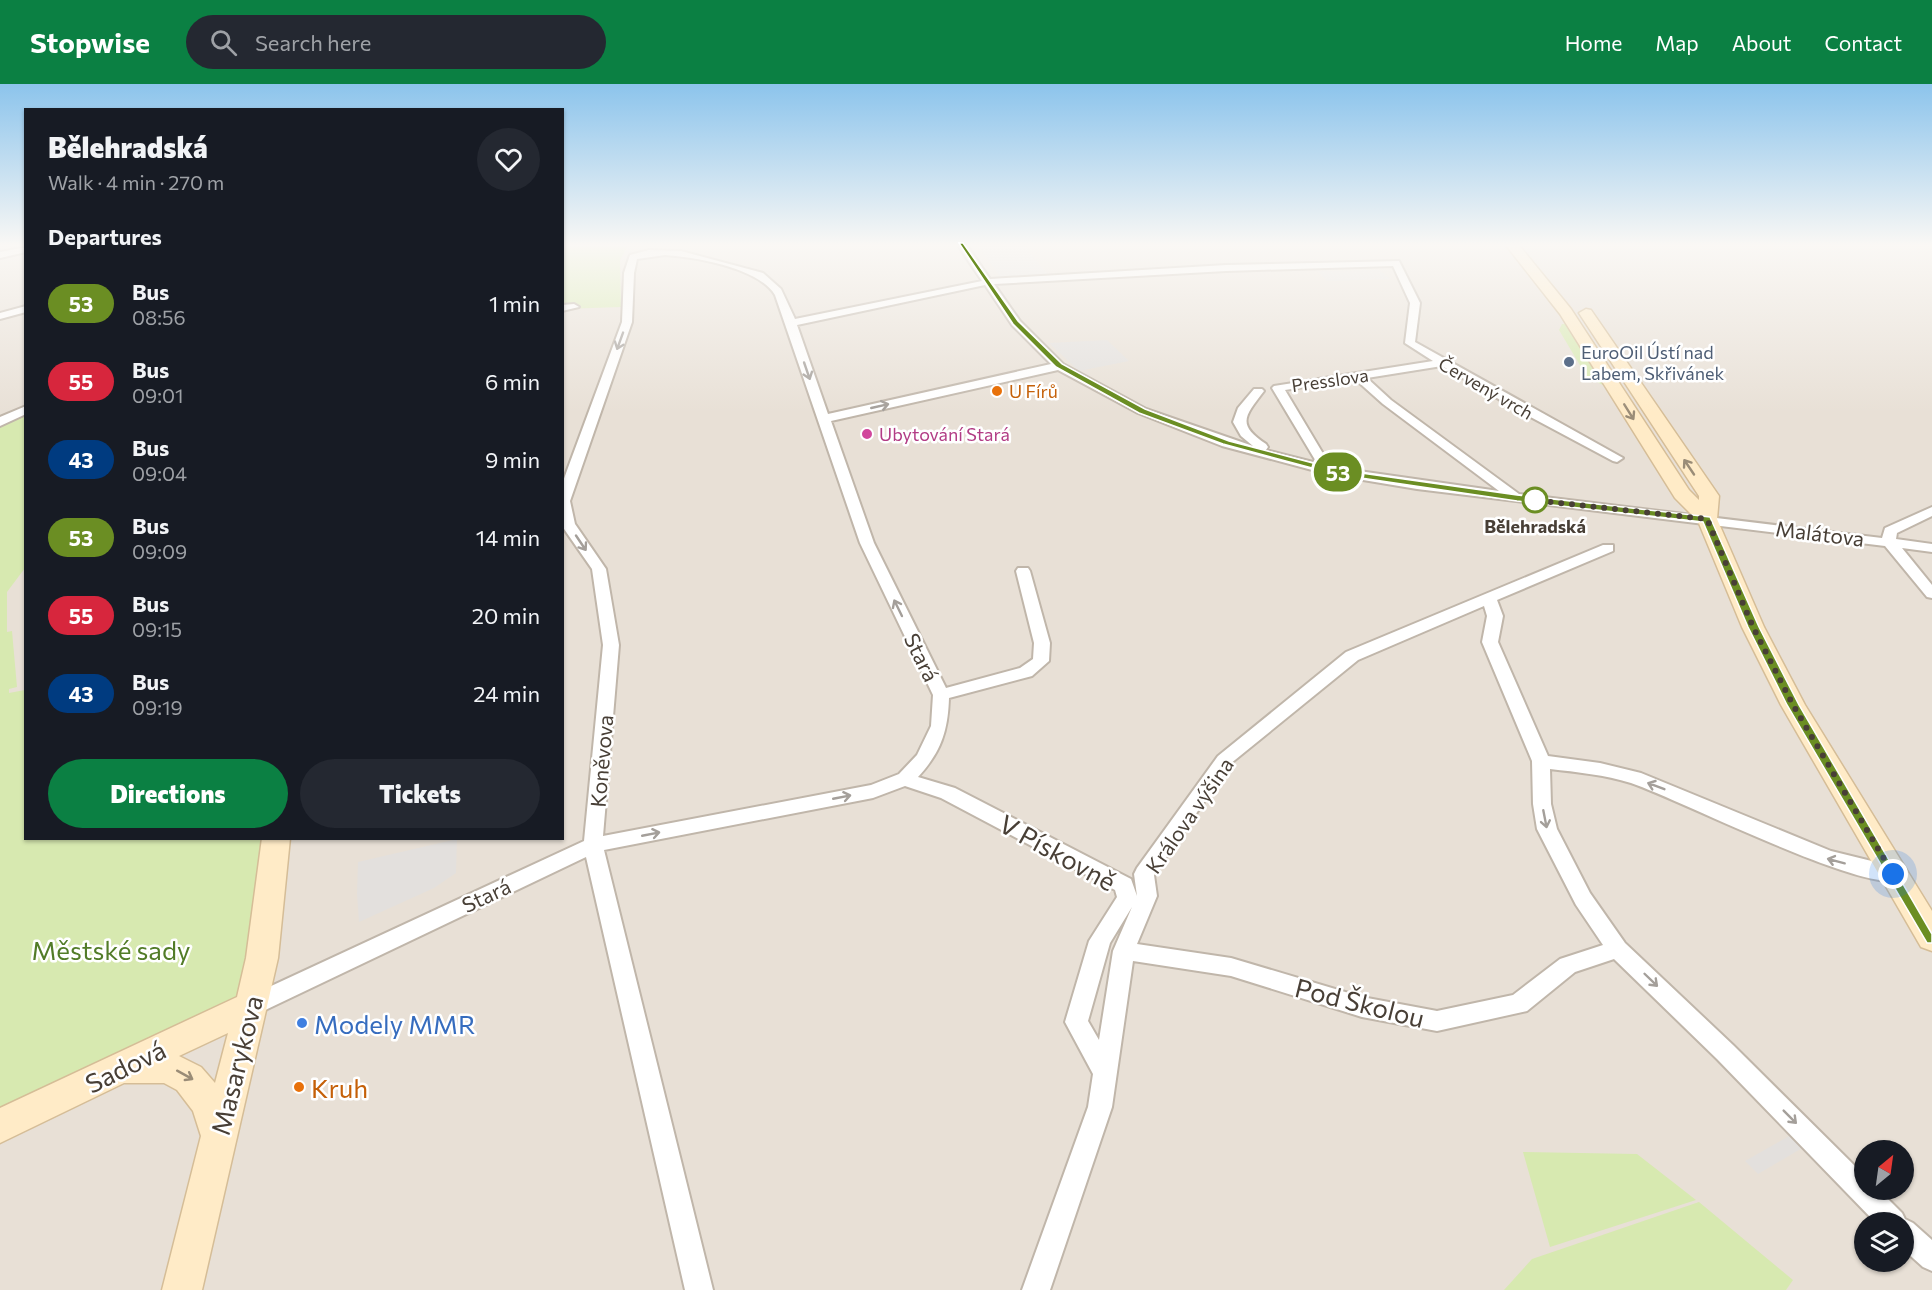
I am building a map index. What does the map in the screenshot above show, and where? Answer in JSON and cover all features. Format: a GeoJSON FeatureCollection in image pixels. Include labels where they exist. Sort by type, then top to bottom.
{"type":"FeatureCollection","features":[{"type":"Feature","properties":{"kind":"street","name":"Koněvova"},"geometry":{"type":"LineString","coordinates":[[564,498],[627,322],[631,300]]}},
{"type":"Feature","properties":{"kind":"street","name":"Stará"},"geometry":{"type":"LineString","coordinates":[[250,1006],[593,844],[873,791],[905,780],[924,759],[940,726],[941,694],[867,543],[782,300]]}},
{"type":"Feature","properties":{"kind":"street"},"geometry":{"type":"LineString","coordinates":[[791,323],[900,300]]}},
{"type":"Feature","properties":{"kind":"street"},"geometry":{"type":"LineString","coordinates":[[1001,300],[1016,322],[1059,366]]}},
{"type":"Feature","properties":{"kind":"street","name":"Červený vrch"},"geometry":{"type":"LineString","coordinates":[[1414,300],[1410,343],[1442,363],[1617,458]]}},
{"type":"Feature","properties":{"kind":"street"},"geometry":{"type":"LineString","coordinates":[[1556,300],[1682,494],[1707,519],[1753,627],[1793,705],[1932,938]]}},
{"type":"Feature","properties":{"kind":"street"},"geometry":{"type":"LineString","coordinates":[[1575,300],[1709,496],[1707,519]]}},
{"type":"Feature","properties":{"kind":"street"},"geometry":{"type":"LineString","coordinates":[[564,308],[574,307]]}},
{"type":"Feature","properties":{"kind":"street"},"geometry":{"type":"LineString","coordinates":[[0,316],[24,310]]}},
{"type":"Feature","properties":{"kind":"street","name":"Presslova"},"geometry":{"type":"LineString","coordinates":[[1327,470],[1278,388],[1442,363]]}},
{"type":"Feature","properties":{"kind":"street"},"geometry":{"type":"LineString","coordinates":[[823,419],[1059,366]]}},
{"type":"Feature","properties":{"kind":"street","name":"Malátova"},"geometry":{"type":"LineString","coordinates":[[1059,366],[1142,411],[1226,443],[1327,470],[1517,498],[1707,519],[1932,548]]}},
{"type":"Feature","properties":{"kind":"street"},"geometry":{"type":"LineString","coordinates":[[1358,376],[1387,402],[1517,498]]}},
{"type":"Feature","properties":{"kind":"street"},"geometry":{"type":"LineString","coordinates":[[1258,391],[1244,407],[1239,426],[1243,435],[1276,456]]}},
{"type":"Feature","properties":{"kind":"street"},"geometry":{"type":"LineString","coordinates":[[0,422],[24,410]]}},
{"type":"Feature","properties":{"kind":"street","name":"Koněvova"},"geometry":{"type":"LineString","coordinates":[[564,506],[568,524],[598,569],[611,645],[593,844],[699,1290]]}},
{"type":"Feature","properties":{"kind":"street"},"geometry":{"type":"LineString","coordinates":[[1932,511],[1890,531],[1889,542],[1912,573],[1932,594]]}},
{"type":"Feature","properties":{"kind":"street","name":"Králova výšina"},"geometry":{"type":"LineString","coordinates":[[1036,1290],[1100,1107],[1124,951],[1147,896],[1144,874],[1224,760],[1352,656],[1608,548]]}},
{"type":"Feature","properties":{"kind":"street"},"geometry":{"type":"LineString","coordinates":[[941,694],[1026,672],[1041,661],[1042,643],[1023,571]]}},
{"type":"Feature","properties":{"kind":"street"},"geometry":{"type":"LineString","coordinates":[[1912,573],[1932,579]]}},
{"type":"Feature","properties":{"kind":"street"},"geometry":{"type":"LineString","coordinates":[[1489,598],[1495,616],[1490,642],[1541,761],[1542,804],[1547,830],[1583,899],[1618,949],[1725,1052],[1883,1212]]}},
{"type":"Feature","properties":{"kind":"street"},"geometry":{"type":"LineString","coordinates":[[1541,761],[1635,778],[1827,859],[1893,874]]}},
{"type":"Feature","properties":{"kind":"street","name":"V Pískovně"},"geometry":{"type":"LineString","coordinates":[[905,780],[948,793],[1124,885],[1127,898],[1100,941],[1076,1022],[1104,1071]]}},
{"type":"Feature","properties":{"kind":"street","name":"Masarykova"},"geometry":{"type":"LineString","coordinates":[[182,1290],[262,958],[276,840]]}},
{"type":"Feature","properties":{"kind":"street","name":"Pod Školou"},"geometry":{"type":"LineString","coordinates":[[1124,951],[1231,967],[1362,1007],[1437,1021],[1519,1004],[1568,965],[1618,949]]}},
{"type":"Feature","properties":{"kind":"street","name":"Sadová"},"geometry":{"type":"LineString","coordinates":[[0,1126],[250,1006]]}},
{"type":"Feature","properties":{"kind":"street"},"geometry":{"type":"LineString","coordinates":[[108,1074],[150,1066],[168,1068],[182,1073],[192,1079],[205,1095],[219,1135]]}},
{"type":"Feature","properties":{"kind":"street"},"geometry":{"type":"LineString","coordinates":[[1914,1241],[1932,1258]]}},
{"type":"Feature","properties":{"kind":"shaded area"},"geometry":{"type":"Polygon","coordinates":[[[0,300],[24,300],[24,840],[564,840],[564,300],[1932,300],[1932,1290],[0,1290],[0,300]]]}},
{"type":"Feature","properties":{"kind":"shaded area"},"geometry":{"type":"Polygon","coordinates":[[[1107,340],[1129,361],[1079,371],[1049,343],[1107,340]]]}},
{"type":"Feature","properties":{"kind":"shaded area"},"geometry":{"type":"Polygon","coordinates":[[[457,840],[456,873],[434,888],[359,922],[358,862],[457,840]]]}},
{"type":"Feature","properties":{"kind":"shaded area"},"geometry":{"type":"Polygon","coordinates":[[[1791,1135],[1804,1147],[1758,1174],[1745,1161],[1791,1135]]]}},
{"type":"Feature","properties":{"kind":"green space"},"geometry":{"type":"Polygon","coordinates":[[[564,300],[621,300],[621,307],[564,309],[564,300]]]}},
{"type":"Feature","properties":{"kind":"green space"},"geometry":{"type":"Polygon","coordinates":[[[1562,324],[1566,324],[1605,386],[1587,377],[1559,330],[1562,324]]]}},
{"type":"Feature","properties":{"kind":"green space","name":"Městské sady"},"geometry":{"type":"Polygon","coordinates":[[[24,410],[24,569],[7,592],[7,632],[12,631],[17,687],[9,689],[9,693],[24,690],[24,840],[276,840],[250,1006],[0,1126],[0,422],[24,410]]]}},
{"type":"Feature","properties":{"kind":"green space"},"geometry":{"type":"Polygon","coordinates":[[[1523,1152],[1637,1154],[1696,1200],[1550,1247],[1523,1152]]]}},
{"type":"Feature","properties":{"kind":"green space"},"geometry":{"type":"Polygon","coordinates":[[[1699,1202],[1793,1280],[1786,1290],[1504,1290],[1532,1259],[1699,1202]]]}},
{"type":"Feature","properties":{"kind":"bus line","name":"53"},"geometry":{"type":"LineString","coordinates":[[1001,300],[1016,322],[1059,366],[1142,411],[1226,443],[1327,470],[1361,476],[1517,498],[1707,519],[1753,627],[1793,705],[1932,938]]}},
{"type":"Feature","properties":{"kind":"place","name":"EuroOil Ústí nad Labem, Skřivánek"},"geometry":{"type":"Point","coordinates":[1569,362]}},
{"type":"Feature","properties":{"kind":"place","name":"U Fírů"},"geometry":{"type":"Point","coordinates":[997,391]}},
{"type":"Feature","properties":{"kind":"place","name":"Ubytování Stará"},"geometry":{"type":"Point","coordinates":[867,434]}},
{"type":"Feature","properties":{"kind":"place","name":"Bělehradská"},"geometry":{"type":"Point","coordinates":[1535,500]}},
{"type":"Feature","properties":{"kind":"place","name":"Modely MMR"},"geometry":{"type":"Point","coordinates":[302,1023]}},
{"type":"Feature","properties":{"kind":"place","name":"Kruh"},"geometry":{"type":"Point","coordinates":[299,1087]}},
{"type":"Feature","properties":{"kind":"route"},"geometry":{"type":"LineString","coordinates":[[1535,500],[1532,500],[1707,519],[1753,627],[1793,705],[1893,874]]}}]}
